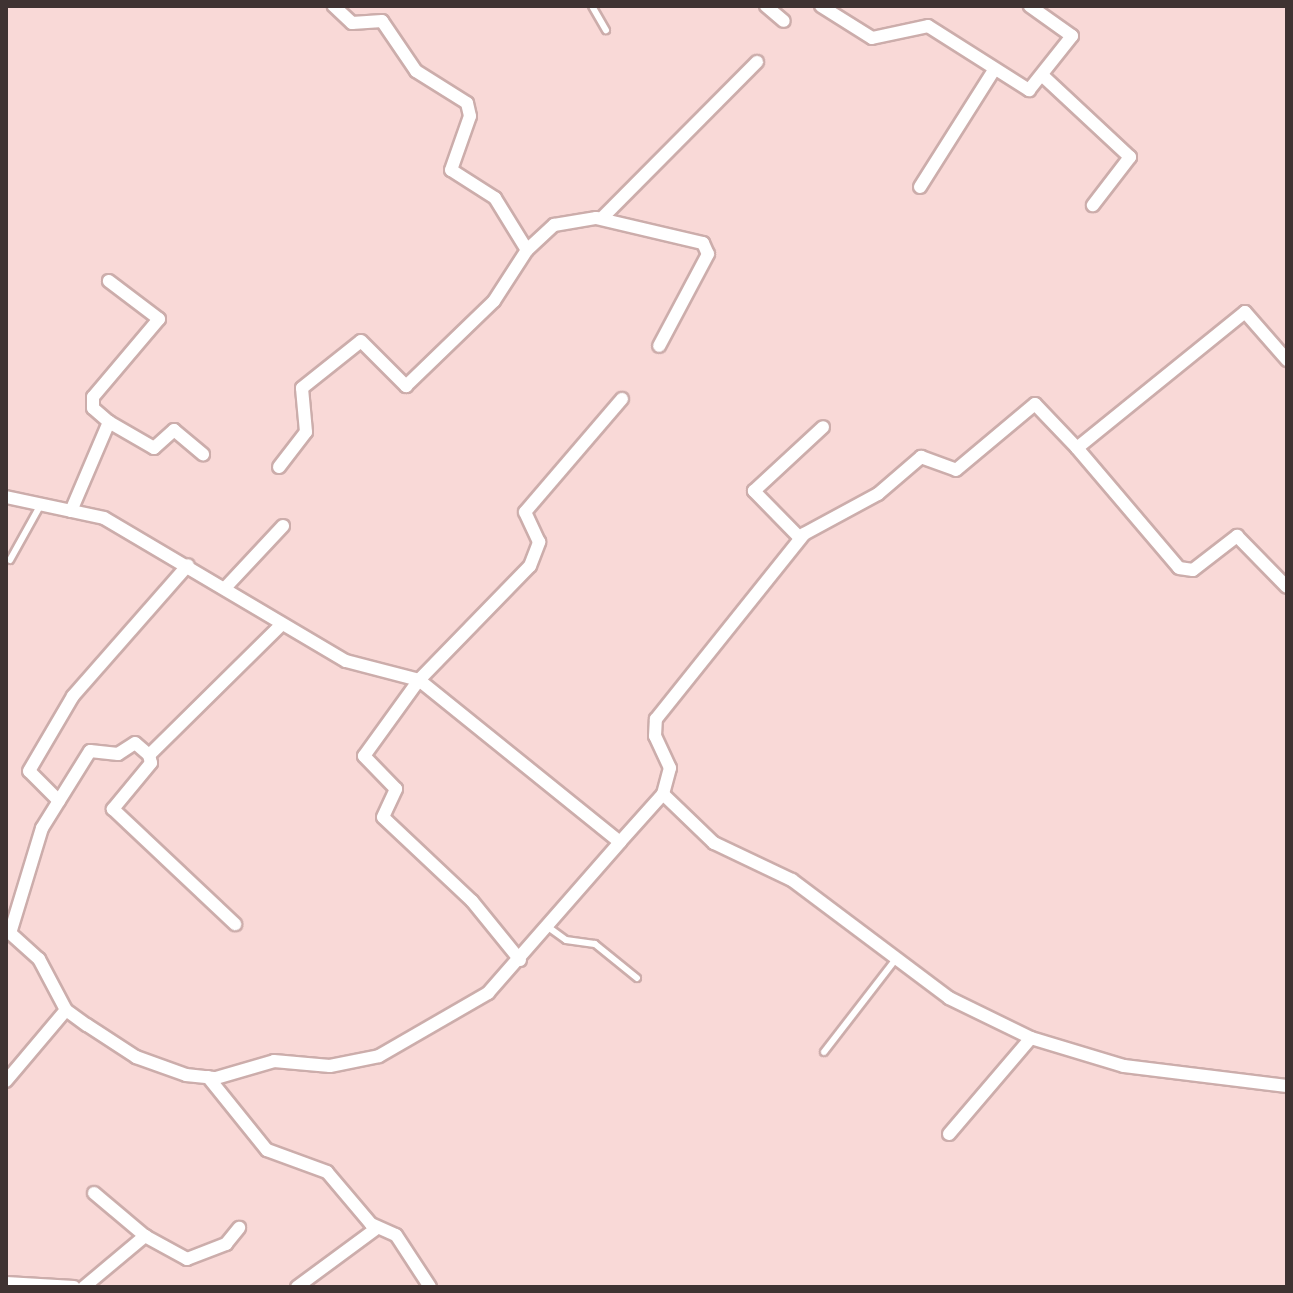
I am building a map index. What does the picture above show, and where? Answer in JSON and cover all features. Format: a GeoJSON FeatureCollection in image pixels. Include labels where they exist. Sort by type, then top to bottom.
{"type":"FeatureCollection","features":[{"type":"Feature","properties":{"kind":"street"},"geometry":{"type":"LineString","coordinates":[[334,6],[352,23],[382,21],[416,71],[467,103],[471,112],[451,170],[495,198],[527,250]]}},
{"type":"Feature","properties":{"kind":"street"},"geometry":{"type":"LineString","coordinates":[[766,6],[784,21]]}},
{"type":"Feature","properties":{"kind":"street"},"geometry":{"type":"LineString","coordinates":[[821,6],[872,38],[928,26],[1029,90],[1072,36],[1030,6]]}},
{"type":"Feature","properties":{"kind":"street"},"geometry":{"type":"LineString","coordinates":[[602,218],[757,62]]}},
{"type":"Feature","properties":{"kind":"street"},"geometry":{"type":"LineString","coordinates":[[920,187],[994,70]]}},
{"type":"Feature","properties":{"kind":"street"},"geometry":{"type":"LineString","coordinates":[[1043,76],[1130,157],[1093,205]]}},
{"type":"Feature","properties":{"kind":"street"},"geometry":{"type":"LineString","coordinates":[[279,467],[306,432],[302,388],[361,341],[406,386],[494,301],[527,250],[554,225],[602,218],[707,247],[659,346]]}},
{"type":"Feature","properties":{"kind":"street"},"geometry":{"type":"LineString","coordinates":[[109,281],[159,319],[93,397],[93,408],[109,422],[154,448],[174,430],[203,454]]}},
{"type":"Feature","properties":{"kind":"street"},"geometry":{"type":"LineString","coordinates":[[1077,448],[1245,312],[1287,360]]}},
{"type":"Feature","properties":{"kind":"street"},"geometry":{"type":"LineString","coordinates":[[520,960],[472,901],[383,817],[396,789],[364,756],[419,680],[530,566],[539,542],[525,512],[622,399]]}},
{"type":"Feature","properties":{"kind":"street"},"geometry":{"type":"LineString","coordinates":[[235,924],[112,806],[151,763],[149,755],[135,743],[118,754],[95,749],[59,801],[32,851],[10,930],[39,959],[66,1010],[136,1057],[208,1077],[274,1061],[330,1066],[398,1049],[478,1001],[520,960],[663,794],[670,768],[655,736],[656,719],[800,538],[878,494],[921,457],[956,470],[1035,404],[1077,448],[1179,568],[1193,570],[1237,536],[1287,587]]}},
{"type":"Feature","properties":{"kind":"street"},"geometry":{"type":"LineString","coordinates":[[71,511],[109,422]]}},
{"type":"Feature","properties":{"kind":"street"},"geometry":{"type":"LineString","coordinates":[[800,538],[754,491],[823,427]]}},
{"type":"Feature","properties":{"kind":"street"},"geometry":{"type":"LineString","coordinates":[[6,497],[39,508],[104,518],[346,661],[419,680],[620,842]]}},
{"type":"Feature","properties":{"kind":"street"},"geometry":{"type":"LineString","coordinates":[[225,588],[283,526]]}},
{"type":"Feature","properties":{"kind":"street"},"geometry":{"type":"LineString","coordinates":[[59,801],[29,771],[73,696],[188,565]]}},
{"type":"Feature","properties":{"kind":"street"},"geometry":{"type":"LineString","coordinates":[[149,755],[281,625]]}},
{"type":"Feature","properties":{"kind":"street"},"geometry":{"type":"LineString","coordinates":[[663,794],[714,843],[818,896],[949,998],[1031,1038],[1124,1066],[1287,1086]]}},
{"type":"Feature","properties":{"kind":"street"},"geometry":{"type":"LineString","coordinates":[[6,1081],[66,1010]]}},
{"type":"Feature","properties":{"kind":"street"},"geometry":{"type":"LineString","coordinates":[[949,1134],[1031,1038]]}},
{"type":"Feature","properties":{"kind":"street"},"geometry":{"type":"LineString","coordinates":[[208,1077],[254,1139],[278,1157],[327,1172],[377,1228],[406,1246],[430,1287]]}},
{"type":"Feature","properties":{"kind":"street"},"geometry":{"type":"LineString","coordinates":[[94,1193],[145,1236],[187,1259],[226,1244],[239,1228]]}},
{"type":"Feature","properties":{"kind":"street"},"geometry":{"type":"LineString","coordinates":[[297,1287],[377,1228]]}},
{"type":"Feature","properties":{"kind":"street"},"geometry":{"type":"LineString","coordinates":[[84,1287],[145,1236]]}},
{"type":"Feature","properties":{"kind":"street"},"geometry":{"type":"LineString","coordinates":[[6,1283],[74,1287]]}},
{"type":"Feature","properties":{"kind":"lane"},"geometry":{"type":"LineString","coordinates":[[592,6],[606,30]]}},
{"type":"Feature","properties":{"kind":"lane"},"geometry":{"type":"LineString","coordinates":[[10,560],[39,508]]}},
{"type":"Feature","properties":{"kind":"lane"},"geometry":{"type":"LineString","coordinates":[[548,927],[566,940],[595,944],[637,978]]}},
{"type":"Feature","properties":{"kind":"lane"},"geometry":{"type":"LineString","coordinates":[[824,1052],[896,959]]}}]}
